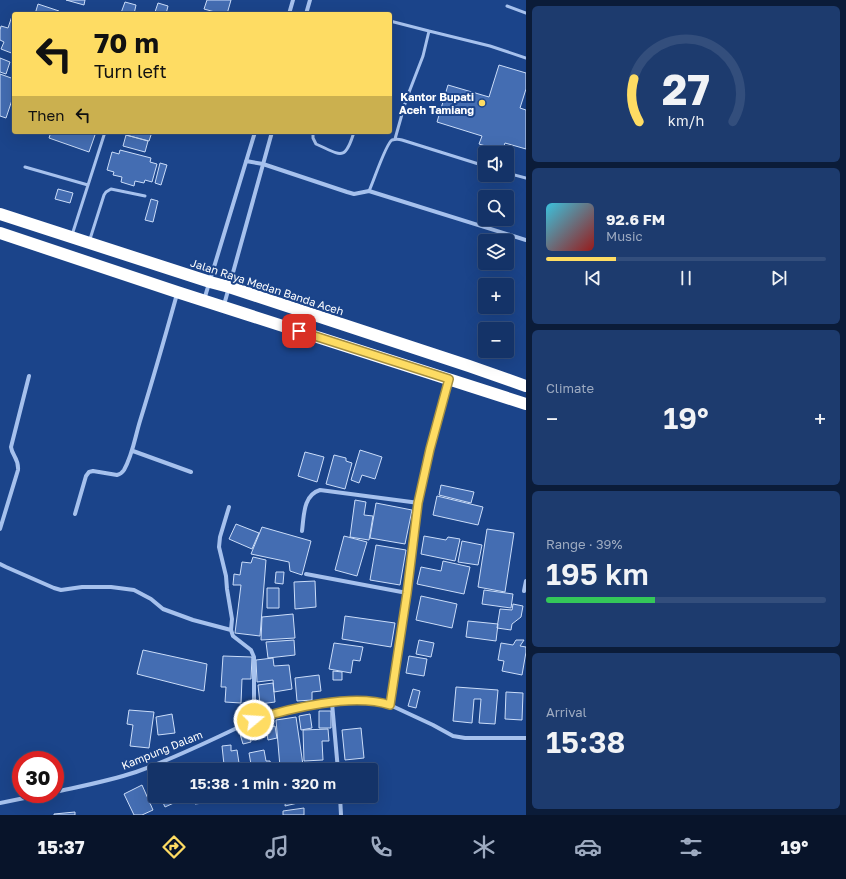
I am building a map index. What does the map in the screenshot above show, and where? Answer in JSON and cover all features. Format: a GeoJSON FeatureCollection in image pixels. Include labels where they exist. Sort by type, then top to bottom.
{"type":"FeatureCollection","features":[{"type":"Feature","properties":{"kind":"highway","name":"Jalan Raya Medan Banda Aceh"},"geometry":{"type":"LineString","coordinates":[[0,214],[229,287],[461,363],[526,386]]}},
{"type":"Feature","properties":{"kind":"highway"},"geometry":{"type":"LineString","coordinates":[[0,233],[204,301],[526,404]]}},
{"type":"Feature","properties":{"kind":"street"},"geometry":{"type":"LineString","coordinates":[[290,12],[293,0]]}},
{"type":"Feature","properties":{"kind":"street"},"geometry":{"type":"LineString","coordinates":[[307,12],[310,0]]}},
{"type":"Feature","properties":{"kind":"street"},"geometry":{"type":"LineString","coordinates":[[204,301],[254,134]]}},
{"type":"Feature","properties":{"kind":"street"},"geometry":{"type":"LineString","coordinates":[[224,307],[271,134]]}},
{"type":"Feature","properties":{"kind":"street"},"geometry":{"type":"LineString","coordinates":[[246,161],[263,164],[354,194],[369,191],[526,240]]}},
{"type":"Feature","properties":{"kind":"street"},"geometry":{"type":"LineString","coordinates":[[75,514],[87,474],[89,472],[94,471],[120,474],[124,470],[132,451],[136,432],[157,367],[177,292]]}},
{"type":"Feature","properties":{"kind":"street"},"geometry":{"type":"LineString","coordinates":[[0,529],[18,470],[18,461],[12,452],[11,447],[29,376]]}},
{"type":"Feature","properties":{"kind":"street"},"geometry":{"type":"LineString","coordinates":[[390,705],[407,593],[418,503],[430,449],[449,379]]}},
{"type":"Feature","properties":{"kind":"street"},"geometry":{"type":"LineString","coordinates":[[132,451],[191,472]]}},
{"type":"Feature","properties":{"kind":"street"},"geometry":{"type":"LineString","coordinates":[[302,531],[308,499],[312,494],[320,490],[418,503]]}},
{"type":"Feature","properties":{"kind":"street"},"geometry":{"type":"LineString","coordinates":[[229,507],[220,537],[219,547],[226,576],[232,619],[231,630],[233,636],[251,650],[254,657],[254,720]]}},
{"type":"Feature","properties":{"kind":"street"},"geometry":{"type":"LineString","coordinates":[[0,564],[61,590],[82,587],[111,587],[134,590],[151,599],[163,609],[193,620],[231,630]]}},
{"type":"Feature","properties":{"kind":"street"},"geometry":{"type":"LineString","coordinates":[[306,574],[407,593]]}},
{"type":"Feature","properties":{"kind":"street"},"geometry":{"type":"LineString","coordinates":[[524,591],[526,581]]}},
{"type":"Feature","properties":{"kind":"street","name":"Kampung Dalam"},"geometry":{"type":"LineString","coordinates":[[64,790],[107,780],[158,764],[254,720],[279,712],[332,703],[361,700],[381,702],[433,725],[453,736],[465,738],[526,738]]}},
{"type":"Feature","properties":{"kind":"street"},"geometry":{"type":"LineString","coordinates":[[332,703],[337,763]]}},
{"type":"Feature","properties":{"kind":"street"},"geometry":{"type":"LineString","coordinates":[[0,803],[12,801]]}},
{"type":"Feature","properties":{"kind":"street"},"geometry":{"type":"LineString","coordinates":[[340,803],[341,815]]}},
{"type":"Feature","properties":{"kind":"lane"},"geometry":{"type":"LineString","coordinates":[[507,6],[526,13]]}},
{"type":"Feature","properties":{"kind":"lane"},"geometry":{"type":"LineString","coordinates":[[392,22],[490,46],[526,58]]}},
{"type":"Feature","properties":{"kind":"lane"},"geometry":{"type":"LineString","coordinates":[[395,140],[406,100],[423,56],[429,31]]}},
{"type":"Feature","properties":{"kind":"lane"},"geometry":{"type":"LineString","coordinates":[[71,237],[104,134]]}},
{"type":"Feature","properties":{"kind":"lane"},"geometry":{"type":"LineString","coordinates":[[314,134],[313,138],[316,144],[338,154],[348,150],[353,134]]}},
{"type":"Feature","properties":{"kind":"lane"},"geometry":{"type":"LineString","coordinates":[[369,191],[392,140],[402,140],[478,164]]}},
{"type":"Feature","properties":{"kind":"lane"},"geometry":{"type":"LineString","coordinates":[[25,167],[88,185]]}},
{"type":"Feature","properties":{"kind":"lane"},"geometry":{"type":"LineString","coordinates":[[514,175],[526,178]]}},
{"type":"Feature","properties":{"kind":"lane"},"geometry":{"type":"LineString","coordinates":[[89,243],[104,195],[108,190],[111,189],[146,196]]}},
{"type":"Feature","properties":{"kind":"building"},"geometry":{"type":"Polygon","coordinates":[[[66,0],[85,0],[84,5],[66,0]]]}},
{"type":"Feature","properties":{"kind":"building"},"geometry":{"type":"Polygon","coordinates":[[[207,0],[231,0],[228,12],[215,12],[204,9],[207,0]]]}},
{"type":"Feature","properties":{"kind":"building"},"geometry":{"type":"Polygon","coordinates":[[[125,2],[136,5],[134,12],[121,12],[125,2]]]}},
{"type":"Feature","properties":{"kind":"building"},"geometry":{"type":"Polygon","coordinates":[[[158,3],[168,6],[166,12],[155,12],[158,3]]]}},
{"type":"Feature","properties":{"kind":"building"},"geometry":{"type":"Polygon","coordinates":[[[38,4],[59,11],[58,12],[36,12],[38,4]]]}},
{"type":"Feature","properties":{"kind":"building"},"geometry":{"type":"Polygon","coordinates":[[[12,16],[12,53],[1,49],[4,42],[0,40],[1,26],[8,28],[12,16]]]}},
{"type":"Feature","properties":{"kind":"building"},"geometry":{"type":"Polygon","coordinates":[[[0,58],[10,62],[6,74],[0,72],[0,58]]]}},
{"type":"Feature","properties":{"kind":"building","name":"Kantor Bupati Aceh Tamiang"},"geometry":{"type":"Polygon","coordinates":[[[499,65],[526,73],[526,89],[520,108],[526,110],[526,149],[505,143],[504,146],[486,146],[479,144],[482,136],[437,122],[448,85],[489,97],[499,65]]]}},
{"type":"Feature","properties":{"kind":"building"},"geometry":{"type":"Polygon","coordinates":[[[0,74],[12,78],[12,100],[6,118],[0,116],[0,74]]]}},
{"type":"Feature","properties":{"kind":"building"},"geometry":{"type":"Polygon","coordinates":[[[50,134],[95,134],[89,152],[49,138],[50,134]]]}},
{"type":"Feature","properties":{"kind":"building"},"geometry":{"type":"Polygon","coordinates":[[[126,134],[151,134],[149,141],[126,134]]]}},
{"type":"Feature","properties":{"kind":"building"},"geometry":{"type":"Polygon","coordinates":[[[126,135],[148,141],[145,152],[123,146],[126,135]]]}},
{"type":"Feature","properties":{"kind":"building"},"geometry":{"type":"Polygon","coordinates":[[[120,150],[151,158],[150,162],[157,164],[152,182],[145,180],[144,183],[135,181],[134,186],[121,182],[122,177],[113,175],[114,172],[107,170],[112,152],[119,154],[120,150]]]}},
{"type":"Feature","properties":{"kind":"building"},"geometry":{"type":"Polygon","coordinates":[[[160,163],[167,165],[161,185],[155,183],[160,163]]]}},
{"type":"Feature","properties":{"kind":"building"},"geometry":{"type":"Polygon","coordinates":[[[58,189],[73,193],[70,203],[55,199],[58,189]]]}},
{"type":"Feature","properties":{"kind":"building"},"geometry":{"type":"Polygon","coordinates":[[[151,199],[158,201],[153,222],[145,220],[151,199]]]}},
{"type":"Feature","properties":{"kind":"building"},"geometry":{"type":"Polygon","coordinates":[[[360,450],[382,457],[375,479],[362,475],[359,483],[351,480],[360,450]]]}},
{"type":"Feature","properties":{"kind":"building"},"geometry":{"type":"Polygon","coordinates":[[[305,452],[324,457],[317,482],[298,476],[305,452]]]}},
{"type":"Feature","properties":{"kind":"building"},"geometry":{"type":"Polygon","coordinates":[[[334,455],[346,458],[346,461],[352,463],[345,489],[326,484],[334,455]]]}},
{"type":"Feature","properties":{"kind":"building"},"geometry":{"type":"Polygon","coordinates":[[[441,485],[474,492],[471,503],[439,495],[441,485]]]}},
{"type":"Feature","properties":{"kind":"building"},"geometry":{"type":"Polygon","coordinates":[[[437,496],[483,507],[478,525],[433,515],[437,496]]]}},
{"type":"Feature","properties":{"kind":"building"},"geometry":{"type":"Polygon","coordinates":[[[355,500],[366,502],[364,515],[373,516],[369,540],[350,537],[355,500]]]}},
{"type":"Feature","properties":{"kind":"building"},"geometry":{"type":"Polygon","coordinates":[[[376,503],[412,510],[405,544],[370,538],[376,503]]]}},
{"type":"Feature","properties":{"kind":"building"},"geometry":{"type":"Polygon","coordinates":[[[236,524],[259,533],[252,549],[229,539],[236,524]]]}},
{"type":"Feature","properties":{"kind":"building"},"geometry":{"type":"Polygon","coordinates":[[[262,527],[311,541],[302,575],[290,571],[289,562],[251,554],[262,527]]]}},
{"type":"Feature","properties":{"kind":"building"},"geometry":{"type":"Polygon","coordinates":[[[487,529],[514,533],[505,592],[478,587],[487,529]]]}},
{"type":"Feature","properties":{"kind":"building"},"geometry":{"type":"Polygon","coordinates":[[[344,536],[367,542],[357,576],[335,570],[344,536]]]}},
{"type":"Feature","properties":{"kind":"building"},"geometry":{"type":"Polygon","coordinates":[[[424,536],[446,540],[448,537],[460,539],[455,561],[421,554],[424,536]]]}},
{"type":"Feature","properties":{"kind":"building"},"geometry":{"type":"Polygon","coordinates":[[[462,541],[482,545],[478,565],[458,562],[462,541]]]}},
{"type":"Feature","properties":{"kind":"building"},"geometry":{"type":"Polygon","coordinates":[[[376,545],[406,550],[400,585],[370,580],[376,545]]]}},
{"type":"Feature","properties":{"kind":"building"},"geometry":{"type":"Polygon","coordinates":[[[253,557],[266,560],[260,636],[235,633],[241,585],[233,585],[234,574],[240,575],[242,562],[251,563],[253,557]]]}},
{"type":"Feature","properties":{"kind":"building"},"geometry":{"type":"Polygon","coordinates":[[[443,561],[470,567],[464,594],[417,584],[421,567],[441,571],[443,561]]]}},
{"type":"Feature","properties":{"kind":"building"},"geometry":{"type":"Polygon","coordinates":[[[276,572],[284,572],[283,584],[275,583],[276,572]]]}},
{"type":"Feature","properties":{"kind":"building"},"geometry":{"type":"Polygon","coordinates":[[[315,581],[316,607],[295,609],[294,582],[315,581]]]}},
{"type":"Feature","properties":{"kind":"building"},"geometry":{"type":"Polygon","coordinates":[[[267,588],[279,588],[279,608],[267,608],[267,588]]]}},
{"type":"Feature","properties":{"kind":"building"},"geometry":{"type":"Polygon","coordinates":[[[484,590],[513,594],[511,608],[482,604],[484,590]]]}},
{"type":"Feature","properties":{"kind":"building"},"geometry":{"type":"Polygon","coordinates":[[[421,596],[457,604],[452,628],[416,620],[421,596]]]}},
{"type":"Feature","properties":{"kind":"building"},"geometry":{"type":"Polygon","coordinates":[[[513,604],[523,606],[521,617],[512,624],[511,630],[497,628],[500,609],[512,610],[513,604]]]}},
{"type":"Feature","properties":{"kind":"building"},"geometry":{"type":"Polygon","coordinates":[[[293,614],[295,638],[261,640],[262,617],[293,614]]]}},
{"type":"Feature","properties":{"kind":"building"},"geometry":{"type":"Polygon","coordinates":[[[345,616],[395,623],[391,647],[342,639],[345,616]]]}},
{"type":"Feature","properties":{"kind":"building"},"geometry":{"type":"Polygon","coordinates":[[[468,621],[498,624],[496,641],[466,637],[468,621]]]}},
{"type":"Feature","properties":{"kind":"building"},"geometry":{"type":"Polygon","coordinates":[[[294,640],[295,655],[268,658],[266,642],[294,640]]]}},
{"type":"Feature","properties":{"kind":"building"},"geometry":{"type":"Polygon","coordinates":[[[419,640],[434,643],[431,657],[416,654],[419,640]]]}},
{"type":"Feature","properties":{"kind":"building"},"geometry":{"type":"Polygon","coordinates":[[[516,640],[524,640],[520,646],[526,647],[522,675],[502,671],[504,661],[498,660],[501,643],[513,645],[516,640]]]}},
{"type":"Feature","properties":{"kind":"building"},"geometry":{"type":"Polygon","coordinates":[[[334,643],[363,647],[360,661],[353,660],[351,673],[329,669],[334,643]]]}},
{"type":"Feature","properties":{"kind":"building"},"geometry":{"type":"Polygon","coordinates":[[[143,650],[207,664],[204,691],[137,674],[143,650]]]}},
{"type":"Feature","properties":{"kind":"building"},"geometry":{"type":"Polygon","coordinates":[[[223,656],[252,657],[251,679],[242,679],[241,703],[225,702],[226,687],[221,687],[223,656]]]}},
{"type":"Feature","properties":{"kind":"building"},"geometry":{"type":"Polygon","coordinates":[[[409,656],[427,659],[424,676],[406,673],[409,656]]]}},
{"type":"Feature","properties":{"kind":"building"},"geometry":{"type":"Polygon","coordinates":[[[273,658],[274,666],[289,665],[292,689],[274,692],[273,680],[257,682],[256,660],[273,658]]]}},
{"type":"Feature","properties":{"kind":"building"},"geometry":{"type":"Polygon","coordinates":[[[333,671],[342,672],[342,680],[333,680],[333,671]]]}},
{"type":"Feature","properties":{"kind":"building"},"geometry":{"type":"Polygon","coordinates":[[[319,675],[321,691],[312,692],[312,700],[297,701],[295,678],[319,675]]]}},
{"type":"Feature","properties":{"kind":"building"},"geometry":{"type":"Polygon","coordinates":[[[273,683],[275,702],[260,704],[258,685],[273,683]]]}},
{"type":"Feature","properties":{"kind":"building"},"geometry":{"type":"Polygon","coordinates":[[[456,687],[498,690],[495,724],[479,723],[481,699],[474,699],[472,723],[453,721],[456,687]]]}},
{"type":"Feature","properties":{"kind":"building"},"geometry":{"type":"Polygon","coordinates":[[[413,689],[420,691],[416,708],[408,706],[413,689]]]}},
{"type":"Feature","properties":{"kind":"building"},"geometry":{"type":"Polygon","coordinates":[[[506,692],[523,693],[522,720],[505,719],[506,692]]]}},
{"type":"Feature","properties":{"kind":"building"},"geometry":{"type":"Polygon","coordinates":[[[129,710],[154,712],[149,748],[130,746],[133,725],[127,724],[129,710]]]}},
{"type":"Feature","properties":{"kind":"building"},"geometry":{"type":"Polygon","coordinates":[[[319,711],[331,711],[331,728],[319,728],[319,711]]]}},
{"type":"Feature","properties":{"kind":"building"},"geometry":{"type":"Polygon","coordinates":[[[172,714],[175,733],[158,735],[156,717],[172,714]]]}},
{"type":"Feature","properties":{"kind":"building"},"geometry":{"type":"Polygon","coordinates":[[[310,714],[312,728],[301,730],[299,716],[310,714]]]}},
{"type":"Feature","properties":{"kind":"building"},"geometry":{"type":"Polygon","coordinates":[[[296,717],[303,763],[280,763],[276,720],[296,717]]]}},
{"type":"Feature","properties":{"kind":"building"},"geometry":{"type":"Polygon","coordinates":[[[275,726],[277,738],[268,740],[266,728],[275,726]]]}},
{"type":"Feature","properties":{"kind":"building"},"geometry":{"type":"Polygon","coordinates":[[[361,728],[364,758],[345,760],[342,730],[361,728]]]}},
{"type":"Feature","properties":{"kind":"building"},"geometry":{"type":"Polygon","coordinates":[[[328,729],[329,741],[322,741],[323,760],[304,761],[303,730],[328,729]]]}},
{"type":"Feature","properties":{"kind":"building"},"geometry":{"type":"Polygon","coordinates":[[[249,732],[251,742],[243,744],[240,734],[249,732]]]}},
{"type":"Feature","properties":{"kind":"building"},"geometry":{"type":"Polygon","coordinates":[[[231,745],[231,751],[237,750],[239,763],[224,763],[222,746],[231,745]]]}},
{"type":"Feature","properties":{"kind":"building"},"geometry":{"type":"Polygon","coordinates":[[[264,750],[266,761],[270,761],[270,763],[251,763],[249,753],[264,750]]]}},
{"type":"Feature","properties":{"kind":"building"},"geometry":{"type":"Polygon","coordinates":[[[142,785],[148,799],[148,803],[150,803],[153,810],[142,815],[134,815],[124,794],[142,785]]]}},
{"type":"Feature","properties":{"kind":"building"},"geometry":{"type":"Polygon","coordinates":[[[163,803],[174,803],[165,807],[163,803]]]}},
{"type":"Feature","properties":{"kind":"building"},"geometry":{"type":"Polygon","coordinates":[[[285,803],[298,803],[285,806],[285,803]]]}},
{"type":"Feature","properties":{"kind":"building"},"geometry":{"type":"Polygon","coordinates":[[[304,808],[304,815],[283,815],[283,811],[304,808]]]}},
{"type":"Feature","properties":{"kind":"building"},"geometry":{"type":"Polygon","coordinates":[[[75,812],[75,815],[54,815],[54,814],[75,812]]]}},
{"type":"Feature","properties":{"kind":"place","name":"Kantor Bupati Aceh Tamiang"},"geometry":{"type":"Point","coordinates":[482,103]}},
{"type":"Feature","properties":{"kind":"route"},"geometry":{"type":"LineString","coordinates":[[254,720],[279,712],[332,703],[361,700],[381,702],[390,705],[407,593],[418,503],[430,449],[449,379],[299,331]]}}]}
